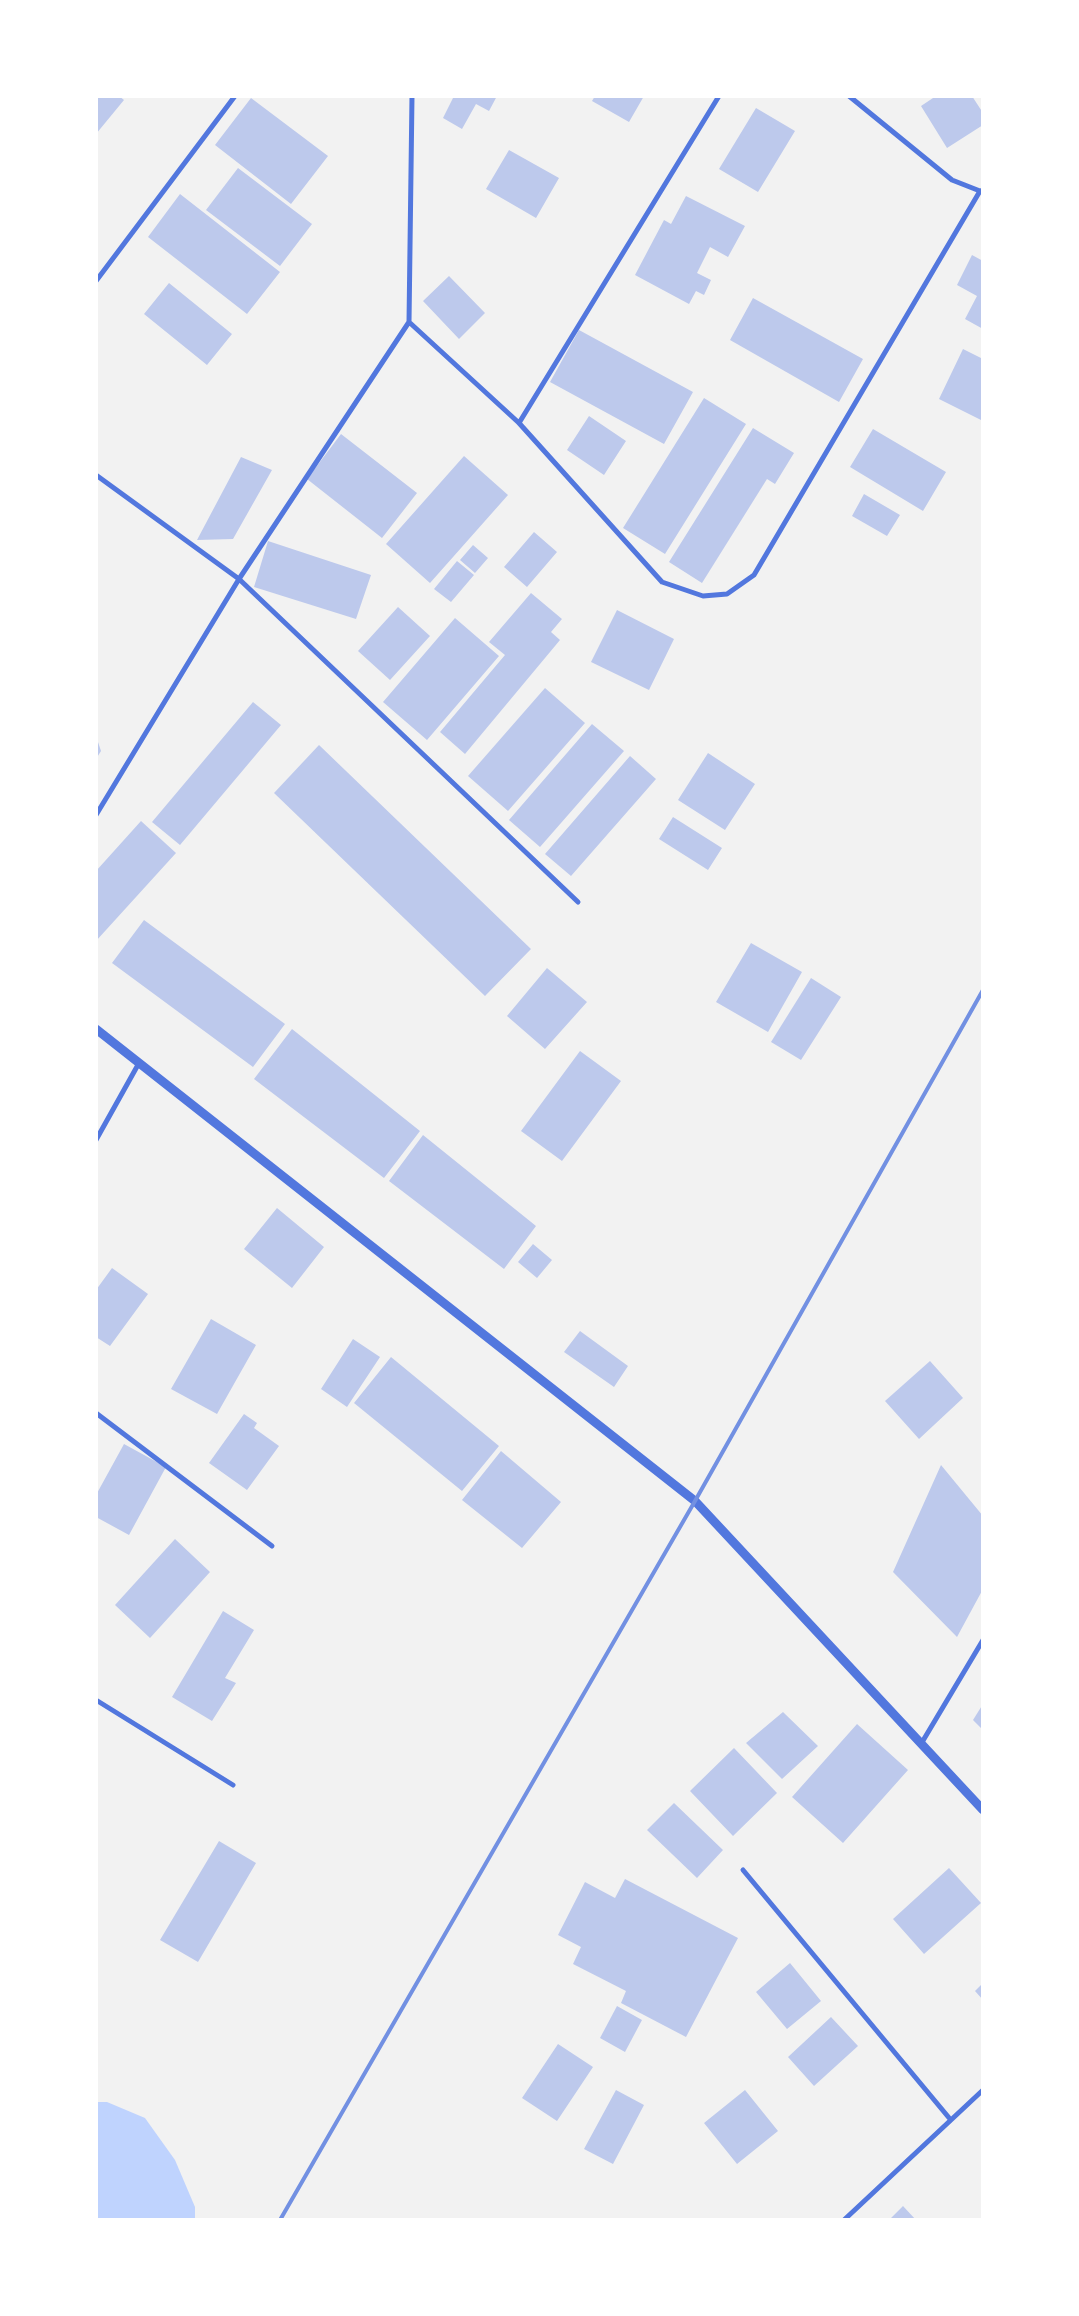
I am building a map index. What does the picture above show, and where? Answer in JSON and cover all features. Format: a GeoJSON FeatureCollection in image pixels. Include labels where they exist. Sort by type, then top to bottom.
{"type":"FeatureCollection","features":[{"type":"Feature","properties":{"kind":"street"},"geometry":{"type":"LineString","coordinates":[[96,281],[235,96]]}},
{"type":"Feature","properties":{"kind":"street"},"geometry":{"type":"LineString","coordinates":[[96,815],[239,579],[409,322],[412,96]]}},
{"type":"Feature","properties":{"kind":"street"},"geometry":{"type":"LineString","coordinates":[[519,424],[719,96]]}},
{"type":"Feature","properties":{"kind":"street"},"geometry":{"type":"LineString","coordinates":[[409,322],[519,424],[662,582],[703,596],[727,594],[754,575],[981,190],[952,180],[849,96]]}},
{"type":"Feature","properties":{"kind":"street"},"geometry":{"type":"LineString","coordinates":[[96,475],[239,579],[578,902]]}},
{"type":"Feature","properties":{"kind":"street"},"geometry":{"type":"LineString","coordinates":[[96,1029],[695,1501],[983,1810]]}},
{"type":"Feature","properties":{"kind":"street"},"geometry":{"type":"LineString","coordinates":[[96,1140],[139,1063]]}},
{"type":"Feature","properties":{"kind":"street"},"geometry":{"type":"LineString","coordinates":[[96,1413],[272,1546]]}},
{"type":"Feature","properties":{"kind":"street"},"geometry":{"type":"LineString","coordinates":[[921,1745],[983,1640]]}},
{"type":"Feature","properties":{"kind":"street"},"geometry":{"type":"LineString","coordinates":[[96,1700],[233,1786]]}},
{"type":"Feature","properties":{"kind":"street"},"geometry":{"type":"LineString","coordinates":[[743,1870],[950,2119]]}},
{"type":"Feature","properties":{"kind":"street"},"geometry":{"type":"LineString","coordinates":[[844,2220],[983,2090]]}},
{"type":"Feature","properties":{"kind":"water"},"geometry":{"type":"Polygon","coordinates":[[[96,2102],[107,2102],[145,2118],[175,2160],[195,2207],[195,2220],[96,2220],[96,2102]]]}},
{"type":"Feature","properties":{"kind":"building"},"geometry":{"type":"Polygon","coordinates":[[[96,96],[119,96],[124,100],[96,134],[96,96]]]}},
{"type":"Feature","properties":{"kind":"building"},"geometry":{"type":"Polygon","coordinates":[[[454,96],[497,96],[489,111],[476,104],[462,129],[443,118],[454,96]]]}},
{"type":"Feature","properties":{"kind":"building"},"geometry":{"type":"Polygon","coordinates":[[[595,96],[644,96],[629,122],[592,101],[595,96]]]}},
{"type":"Feature","properties":{"kind":"building"},"geometry":{"type":"Polygon","coordinates":[[[936,96],[972,96],[983,113],[983,125],[947,148],[921,106],[936,96]]]}},
{"type":"Feature","properties":{"kind":"building"},"geometry":{"type":"Polygon","coordinates":[[[251,98],[328,156],[291,204],[215,145],[251,98]]]}},
{"type":"Feature","properties":{"kind":"building"},"geometry":{"type":"Polygon","coordinates":[[[756,108],[795,131],[758,192],[719,169],[756,108]]]}},
{"type":"Feature","properties":{"kind":"building"},"geometry":{"type":"Polygon","coordinates":[[[509,150],[559,178],[536,218],[486,189],[509,150]]]}},
{"type":"Feature","properties":{"kind":"building"},"geometry":{"type":"Polygon","coordinates":[[[238,168],[312,224],[280,266],[206,210],[238,168]]]}},
{"type":"Feature","properties":{"kind":"building"},"geometry":{"type":"Polygon","coordinates":[[[180,194],[280,272],[247,314],[148,237],[180,194]]]}},
{"type":"Feature","properties":{"kind":"building"},"geometry":{"type":"Polygon","coordinates":[[[686,196],[745,226],[728,257],[710,247],[697,273],[711,280],[704,295],[696,291],[689,304],[635,275],[664,220],[671,224],[686,196]]]}},
{"type":"Feature","properties":{"kind":"building"},"geometry":{"type":"Polygon","coordinates":[[[972,255],[983,261],[983,329],[965,319],[977,296],[957,285],[972,255]]]}},
{"type":"Feature","properties":{"kind":"building"},"geometry":{"type":"Polygon","coordinates":[[[449,276],[485,313],[459,339],[423,301],[449,276]]]}},
{"type":"Feature","properties":{"kind":"building"},"geometry":{"type":"Polygon","coordinates":[[[169,283],[232,334],[207,365],[144,314],[169,283]]]}},
{"type":"Feature","properties":{"kind":"building"},"geometry":{"type":"Polygon","coordinates":[[[753,298],[863,359],[839,402],[730,340],[753,298]]]}},
{"type":"Feature","properties":{"kind":"building"},"geometry":{"type":"Polygon","coordinates":[[[579,330],[693,392],[664,444],[550,382],[579,330]]]}},
{"type":"Feature","properties":{"kind":"building"},"geometry":{"type":"Polygon","coordinates":[[[963,349],[983,359],[983,421],[939,399],[963,349]]]}},
{"type":"Feature","properties":{"kind":"building"},"geometry":{"type":"Polygon","coordinates":[[[704,398],[746,424],[665,554],[623,528],[704,398]]]}},
{"type":"Feature","properties":{"kind":"building"},"geometry":{"type":"Polygon","coordinates":[[[589,416],[626,441],[604,475],[567,450],[589,416]]]}},
{"type":"Feature","properties":{"kind":"building"},"geometry":{"type":"Polygon","coordinates":[[[753,428],[794,453],[775,484],[767,479],[702,583],[669,562],[753,428]]]}},
{"type":"Feature","properties":{"kind":"building"},"geometry":{"type":"Polygon","coordinates":[[[873,429],[946,472],[923,511],[850,467],[873,429]]]}},
{"type":"Feature","properties":{"kind":"building"},"geometry":{"type":"Polygon","coordinates":[[[341,434],[417,493],[382,538],[307,479],[341,434]]]}},
{"type":"Feature","properties":{"kind":"building"},"geometry":{"type":"Polygon","coordinates":[[[464,456],[508,495],[430,583],[386,544],[464,456]]]}},
{"type":"Feature","properties":{"kind":"building"},"geometry":{"type":"Polygon","coordinates":[[[241,457],[272,470],[233,539],[197,540],[241,457]]]}},
{"type":"Feature","properties":{"kind":"building"},"geometry":{"type":"Polygon","coordinates":[[[864,494],[900,515],[887,536],[852,516],[864,494]]]}},
{"type":"Feature","properties":{"kind":"building"},"geometry":{"type":"Polygon","coordinates":[[[534,532],[557,552],[527,587],[504,567],[534,532]]]}},
{"type":"Feature","properties":{"kind":"building"},"geometry":{"type":"Polygon","coordinates":[[[268,541],[371,575],[356,619],[254,587],[268,541]]]}},
{"type":"Feature","properties":{"kind":"building"},"geometry":{"type":"Polygon","coordinates":[[[473,545],[488,558],[475,573],[460,560],[473,545]]]}},
{"type":"Feature","properties":{"kind":"building"},"geometry":{"type":"Polygon","coordinates":[[[457,561],[474,575],[451,602],[434,589],[457,561]]]}},
{"type":"Feature","properties":{"kind":"building"},"geometry":{"type":"Polygon","coordinates":[[[531,593],[562,619],[551,632],[560,640],[465,754],[440,732],[505,655],[489,642],[531,593]]]}},
{"type":"Feature","properties":{"kind":"building"},"geometry":{"type":"Polygon","coordinates":[[[398,607],[430,636],[390,680],[358,651],[398,607]]]}},
{"type":"Feature","properties":{"kind":"building"},"geometry":{"type":"Polygon","coordinates":[[[617,610],[674,639],[649,690],[591,662],[617,610]]]}},
{"type":"Feature","properties":{"kind":"building"},"geometry":{"type":"Polygon","coordinates":[[[455,618],[499,656],[427,740],[383,702],[455,618]]]}},
{"type":"Feature","properties":{"kind":"building"},"geometry":{"type":"Polygon","coordinates":[[[545,688],[585,723],[508,811],[468,776],[545,688]]]}},
{"type":"Feature","properties":{"kind":"building"},"geometry":{"type":"Polygon","coordinates":[[[253,702],[281,725],[180,845],[152,822],[253,702]]]}},
{"type":"Feature","properties":{"kind":"building"},"geometry":{"type":"Polygon","coordinates":[[[592,724],[624,751],[540,847],[509,820],[592,724]]]}},
{"type":"Feature","properties":{"kind":"building"},"geometry":{"type":"Polygon","coordinates":[[[96,736],[101,751],[96,759],[96,736]]]}},
{"type":"Feature","properties":{"kind":"building"},"geometry":{"type":"Polygon","coordinates":[[[319,745],[531,949],[485,996],[274,793],[319,745]]]}},
{"type":"Feature","properties":{"kind":"building"},"geometry":{"type":"Polygon","coordinates":[[[708,753],[755,784],[725,830],[678,800],[708,753]]]}},
{"type":"Feature","properties":{"kind":"building"},"geometry":{"type":"Polygon","coordinates":[[[630,756],[656,779],[571,876],[545,854],[630,756]]]}},
{"type":"Feature","properties":{"kind":"building"},"geometry":{"type":"Polygon","coordinates":[[[673,817],[722,848],[708,870],[659,839],[673,817]]]}},
{"type":"Feature","properties":{"kind":"building"},"geometry":{"type":"Polygon","coordinates":[[[141,821],[176,853],[96,941],[96,871],[141,821]]]}},
{"type":"Feature","properties":{"kind":"building"},"geometry":{"type":"Polygon","coordinates":[[[144,920],[285,1024],[253,1067],[112,963],[144,920]]]}},
{"type":"Feature","properties":{"kind":"building"},"geometry":{"type":"Polygon","coordinates":[[[751,943],[802,972],[768,1032],[716,1002],[751,943]]]}},
{"type":"Feature","properties":{"kind":"building"},"geometry":{"type":"Polygon","coordinates":[[[547,968],[587,1002],[545,1049],[507,1016],[547,968]]]}},
{"type":"Feature","properties":{"kind":"building"},"geometry":{"type":"Polygon","coordinates":[[[811,978],[841,997],[801,1060],[771,1042],[811,978]]]}},
{"type":"Feature","properties":{"kind":"building"},"geometry":{"type":"Polygon","coordinates":[[[292,1029],[420,1131],[384,1178],[254,1079],[292,1029]]]}},
{"type":"Feature","properties":{"kind":"building"},"geometry":{"type":"Polygon","coordinates":[[[580,1051],[621,1081],[562,1161],[521,1131],[580,1051]]]}},
{"type":"Feature","properties":{"kind":"building"},"geometry":{"type":"Polygon","coordinates":[[[423,1135],[536,1226],[504,1269],[389,1181],[423,1135]]]}},
{"type":"Feature","properties":{"kind":"building"},"geometry":{"type":"Polygon","coordinates":[[[277,1208],[324,1247],[292,1288],[244,1249],[277,1208]]]}},
{"type":"Feature","properties":{"kind":"building"},"geometry":{"type":"Polygon","coordinates":[[[533,1244],[552,1260],[537,1278],[518,1262],[533,1244]]]}},
{"type":"Feature","properties":{"kind":"building"},"geometry":{"type":"Polygon","coordinates":[[[112,1268],[148,1294],[110,1346],[96,1337],[96,1290],[112,1268]]]}},
{"type":"Feature","properties":{"kind":"building"},"geometry":{"type":"Polygon","coordinates":[[[211,1319],[256,1345],[217,1414],[171,1389],[211,1319]]]}},
{"type":"Feature","properties":{"kind":"building"},"geometry":{"type":"Polygon","coordinates":[[[580,1331],[628,1366],[614,1387],[564,1352],[580,1331]]]}},
{"type":"Feature","properties":{"kind":"building"},"geometry":{"type":"Polygon","coordinates":[[[353,1339],[380,1357],[347,1407],[321,1389],[353,1339]]]}},
{"type":"Feature","properties":{"kind":"building"},"geometry":{"type":"Polygon","coordinates":[[[391,1357],[499,1446],[462,1491],[354,1403],[391,1357]]]}},
{"type":"Feature","properties":{"kind":"building"},"geometry":{"type":"Polygon","coordinates":[[[930,1361],[963,1398],[919,1439],[885,1401],[930,1361]]]}},
{"type":"Feature","properties":{"kind":"building"},"geometry":{"type":"Polygon","coordinates":[[[244,1414],[257,1423],[254,1428],[279,1446],[247,1490],[209,1463],[244,1414]]]}},
{"type":"Feature","properties":{"kind":"building"},"geometry":{"type":"Polygon","coordinates":[[[124,1444],[166,1467],[129,1535],[96,1517],[96,1495],[124,1444]]]}},
{"type":"Feature","properties":{"kind":"building"},"geometry":{"type":"Polygon","coordinates":[[[501,1451],[561,1502],[522,1548],[462,1500],[501,1451]]]}},
{"type":"Feature","properties":{"kind":"building"},"geometry":{"type":"Polygon","coordinates":[[[941,1465],[983,1516],[983,1589],[957,1637],[893,1572],[941,1465]]]}},
{"type":"Feature","properties":{"kind":"building"},"geometry":{"type":"Polygon","coordinates":[[[175,1539],[210,1572],[150,1638],[115,1605],[175,1539]]]}},
{"type":"Feature","properties":{"kind":"building"},"geometry":{"type":"Polygon","coordinates":[[[223,1611],[254,1630],[225,1678],[236,1683],[212,1721],[172,1697],[223,1611]]]}},
{"type":"Feature","properties":{"kind":"building"},"geometry":{"type":"Polygon","coordinates":[[[983,1704],[983,1730],[973,1720],[983,1704]]]}},
{"type":"Feature","properties":{"kind":"building"},"geometry":{"type":"Polygon","coordinates":[[[783,1712],[818,1746],[782,1779],[746,1743],[783,1712]]]}},
{"type":"Feature","properties":{"kind":"building"},"geometry":{"type":"Polygon","coordinates":[[[857,1724],[908,1770],[843,1843],[792,1797],[857,1724]]]}},
{"type":"Feature","properties":{"kind":"building"},"geometry":{"type":"Polygon","coordinates":[[[734,1748],[777,1793],[733,1836],[690,1791],[734,1748]]]}},
{"type":"Feature","properties":{"kind":"building"},"geometry":{"type":"Polygon","coordinates":[[[674,1803],[723,1850],[697,1878],[647,1830],[674,1803]]]}},
{"type":"Feature","properties":{"kind":"building"},"geometry":{"type":"Polygon","coordinates":[[[219,1841],[256,1863],[198,1962],[160,1940],[219,1841]]]}},
{"type":"Feature","properties":{"kind":"building"},"geometry":{"type":"Polygon","coordinates":[[[949,1868],[981,1903],[924,1954],[893,1919],[949,1868]]]}},
{"type":"Feature","properties":{"kind":"building"},"geometry":{"type":"Polygon","coordinates":[[[625,1879],[738,1938],[686,2037],[621,2003],[626,1991],[573,1964],[581,1947],[558,1935],[585,1882],[615,1898],[625,1879]]]}},
{"type":"Feature","properties":{"kind":"building"},"geometry":{"type":"Polygon","coordinates":[[[790,1963],[821,2001],[787,2029],[756,1992],[790,1963]]]}},
{"type":"Feature","properties":{"kind":"building"},"geometry":{"type":"Polygon","coordinates":[[[983,1983],[983,2000],[975,1991],[983,1983]]]}},
{"type":"Feature","properties":{"kind":"building"},"geometry":{"type":"Polygon","coordinates":[[[617,2006],[642,2020],[625,2052],[600,2038],[617,2006]]]}},
{"type":"Feature","properties":{"kind":"building"},"geometry":{"type":"Polygon","coordinates":[[[831,2017],[858,2046],[814,2086],[788,2057],[831,2017]]]}},
{"type":"Feature","properties":{"kind":"building"},"geometry":{"type":"Polygon","coordinates":[[[558,2044],[593,2067],[557,2121],[522,2098],[558,2044]]]}},
{"type":"Feature","properties":{"kind":"building"},"geometry":{"type":"Polygon","coordinates":[[[616,2090],[644,2105],[613,2164],[584,2149],[616,2090]]]}},
{"type":"Feature","properties":{"kind":"building"},"geometry":{"type":"Polygon","coordinates":[[[745,2090],[778,2131],[737,2164],[704,2123],[745,2090]]]}},
{"type":"Feature","properties":{"kind":"building"},"geometry":{"type":"Polygon","coordinates":[[[903,2206],[916,2220],[889,2220],[903,2206]]]}},
{"type":"Feature","properties":{"kind":"railway"},"geometry":{"type":"LineString","coordinates":[[280,2220],[695,1501],[983,990]]}}]}
